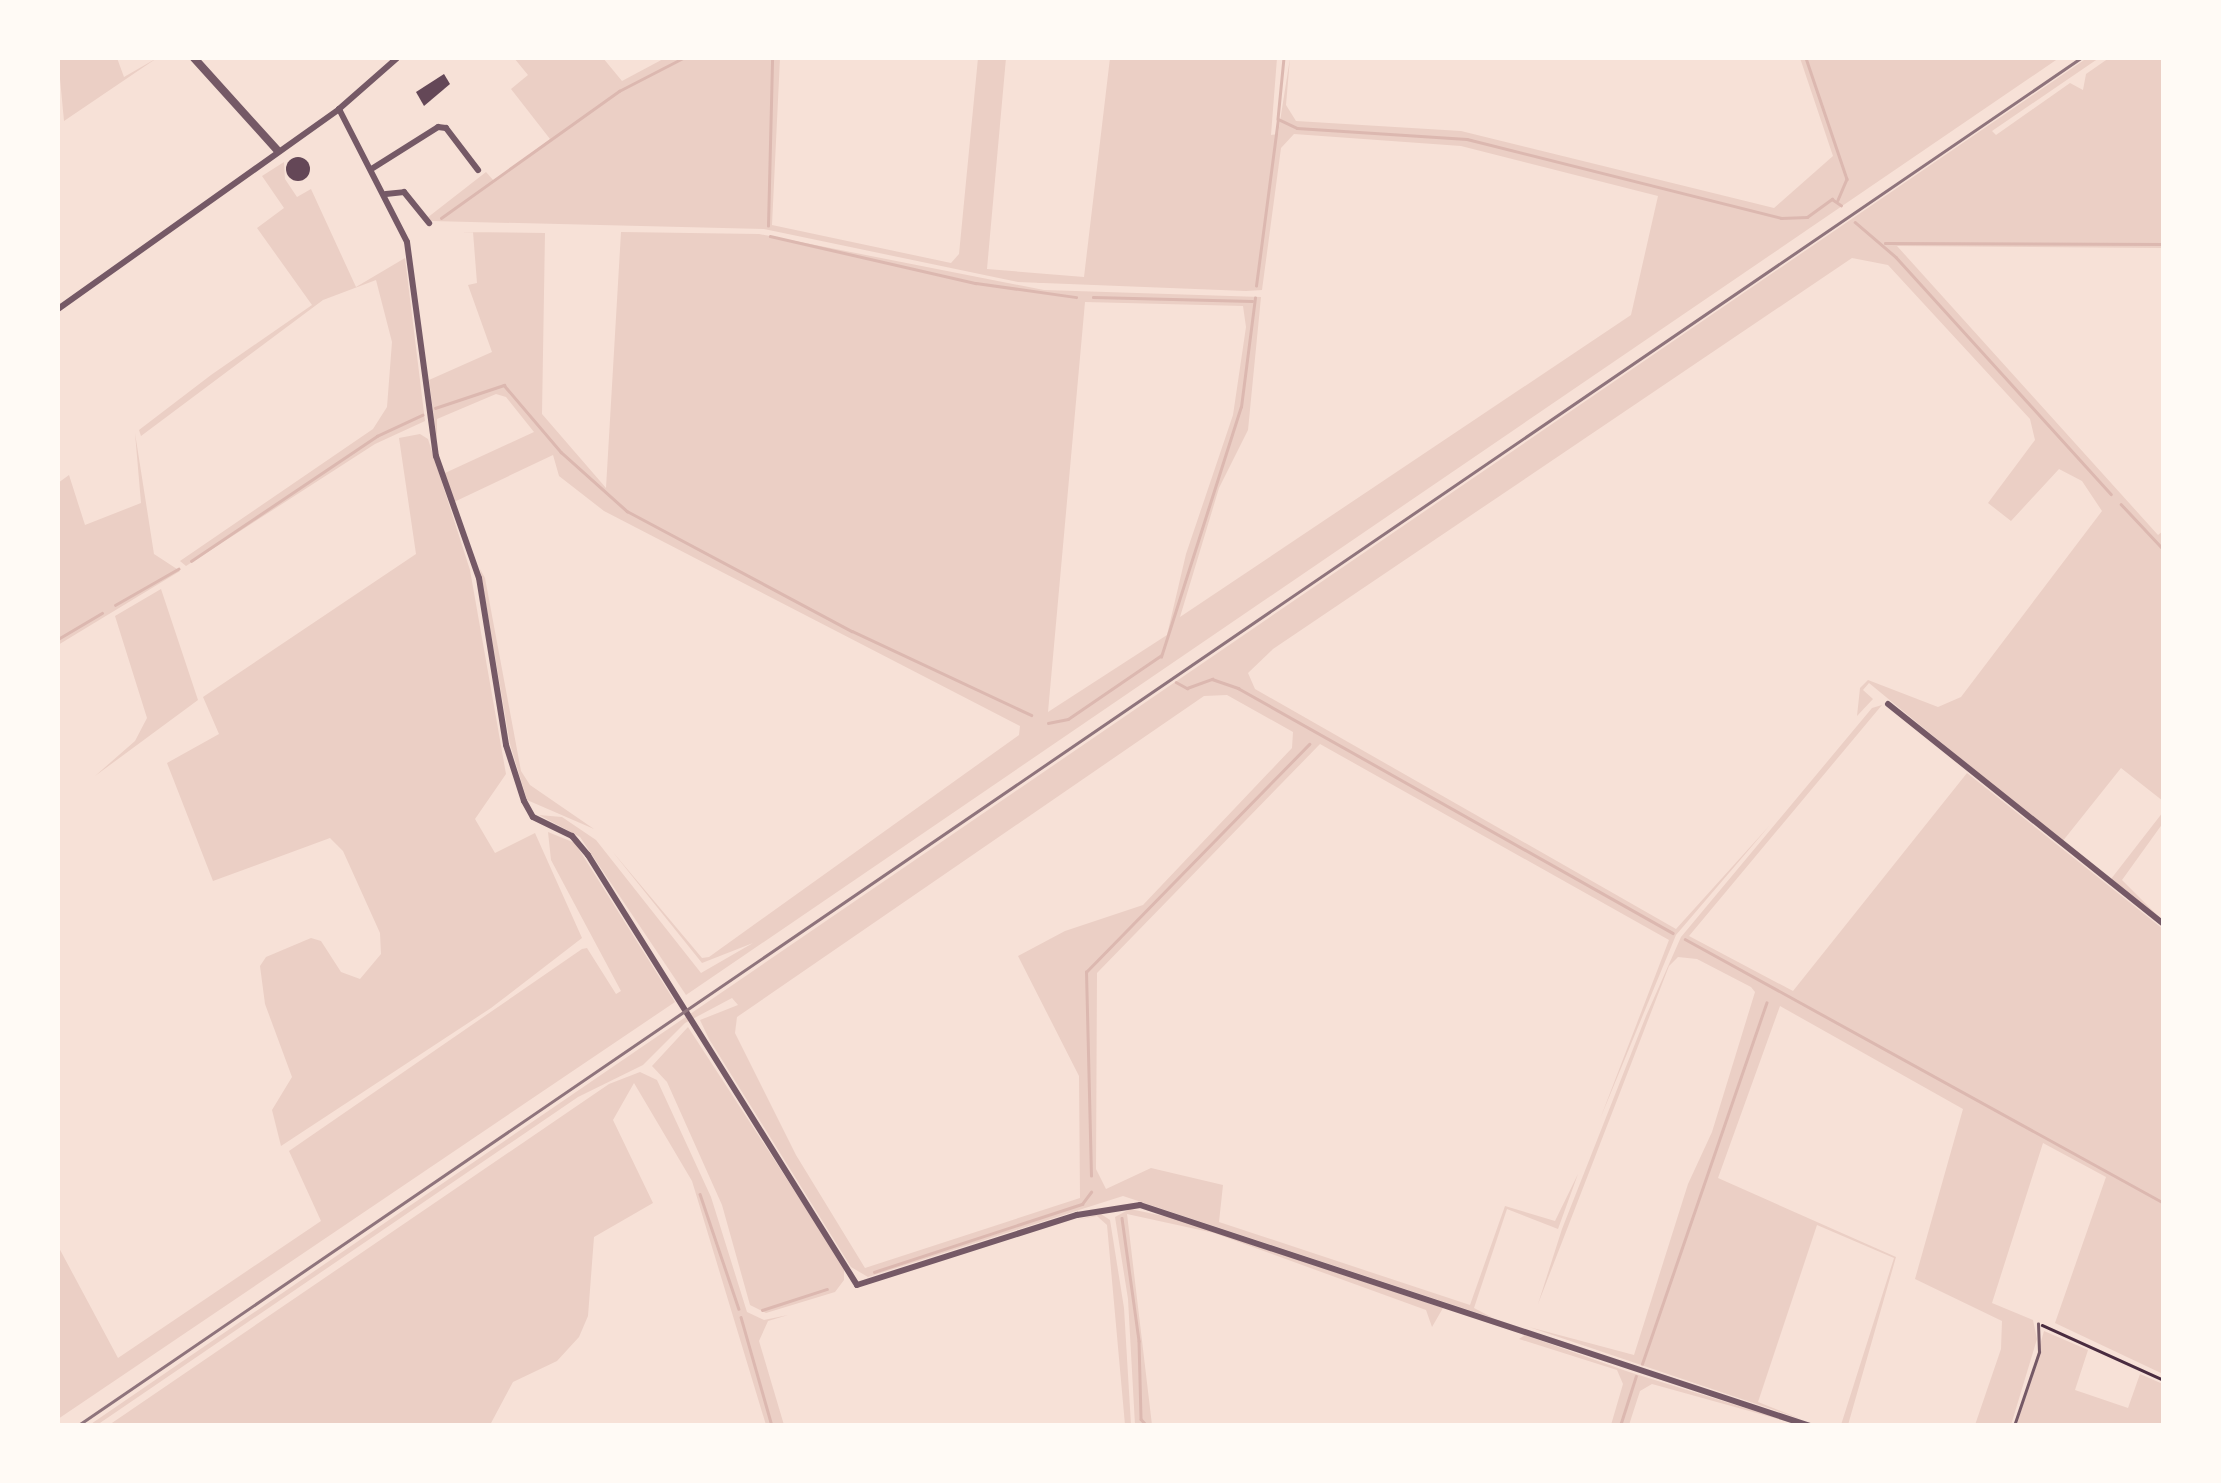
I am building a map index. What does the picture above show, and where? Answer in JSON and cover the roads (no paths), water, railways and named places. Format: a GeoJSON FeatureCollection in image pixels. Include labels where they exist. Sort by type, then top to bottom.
{"type":"FeatureCollection","features":[{"type":"Feature","properties":{"kind":"street"},"geometry":{"type":"LineString","coordinates":[[194,58],[278,151]]}},
{"type":"Feature","properties":{"kind":"street"},"geometry":{"type":"LineString","coordinates":[[58,309],[340,110],[396,58]]}},
{"type":"Feature","properties":{"kind":"street"},"geometry":{"type":"LineString","coordinates":[[340,110],[386,194],[412,263],[429,424],[480,578],[506,745],[524,801],[533,818],[578,842],[857,1286],[1078,1214],[1140,1205],[1810,1426]]}},
{"type":"Feature","properties":{"kind":"street"},"geometry":{"type":"LineString","coordinates":[[373,168],[438,128],[446,128],[478,170]]}},
{"type":"Feature","properties":{"kind":"street"},"geometry":{"type":"LineString","coordinates":[[386,194],[404,192],[429,222]]}},
{"type":"Feature","properties":{"kind":"street"},"geometry":{"type":"LineString","coordinates":[[1888,704],[2164,924]]}},
{"type":"Feature","properties":{"kind":"lane"},"geometry":{"type":"LineString","coordinates":[[2014,1426],[2039,1352],[2038,1324]]}},
{"type":"Feature","properties":{"kind":"waterway"},"geometry":{"type":"LineString","coordinates":[[441,218],[619,91],[683,58]]}},
{"type":"Feature","properties":{"kind":"waterway"},"geometry":{"type":"LineString","coordinates":[[768,226],[772,58]]}},
{"type":"Feature","properties":{"kind":"waterway"},"geometry":{"type":"LineString","coordinates":[[1284,58],[1278,119],[1297,128],[1467,139],[1781,218],[1807,217],[1832,199],[1841,205]]}},
{"type":"Feature","properties":{"kind":"waterway"},"geometry":{"type":"LineString","coordinates":[[1806,58],[1847,179],[1838,200]]}},
{"type":"Feature","properties":{"kind":"waterway"},"geometry":{"type":"LineString","coordinates":[[1256,286],[1278,120]]}},
{"type":"Feature","properties":{"kind":"waterway"},"geometry":{"type":"LineString","coordinates":[[1855,222],[1896,257],[2111,494]]}},
{"type":"Feature","properties":{"kind":"waterway"},"geometry":{"type":"LineString","coordinates":[[770,236],[976,283],[1076,297]]}},
{"type":"Feature","properties":{"kind":"waterway"},"geometry":{"type":"LineString","coordinates":[[1885,243],[2164,244]]}},
{"type":"Feature","properties":{"kind":"waterway"},"geometry":{"type":"LineString","coordinates":[[1093,297],[1252,301]]}},
{"type":"Feature","properties":{"kind":"waterway"},"geometry":{"type":"LineString","coordinates":[[1161,657],[1241,407],[1255,298]]}},
{"type":"Feature","properties":{"kind":"waterway"},"geometry":{"type":"LineString","coordinates":[[435,408],[504,385],[561,452],[627,511],[852,631],[1031,715]]}},
{"type":"Feature","properties":{"kind":"waterway"},"geometry":{"type":"LineString","coordinates":[[191,561],[377,436],[422,415]]}},
{"type":"Feature","properties":{"kind":"waterway"},"geometry":{"type":"LineString","coordinates":[[2121,504],[2164,550]]}},
{"type":"Feature","properties":{"kind":"waterway"},"geometry":{"type":"LineString","coordinates":[[115,605],[178,569]]}},
{"type":"Feature","properties":{"kind":"waterway"},"geometry":{"type":"LineString","coordinates":[[58,639],[102,613]]}},
{"type":"Feature","properties":{"kind":"waterway"},"geometry":{"type":"LineString","coordinates":[[1048,723],[1068,719],[1160,656]]}},
{"type":"Feature","properties":{"kind":"waterway"},"geometry":{"type":"LineString","coordinates":[[1176,682],[1187,688],[1212,679],[1238,688],[1673,933]]}},
{"type":"Feature","properties":{"kind":"waterway"},"geometry":{"type":"LineString","coordinates":[[1091,1176],[1086,972],[1309,744]]}},
{"type":"Feature","properties":{"kind":"waterway"},"geometry":{"type":"LineString","coordinates":[[1685,939],[2164,1203]]}},
{"type":"Feature","properties":{"kind":"waterway"},"geometry":{"type":"LineString","coordinates":[[1642,1364],[1766,1003]]}},
{"type":"Feature","properties":{"kind":"waterway"},"geometry":{"type":"LineString","coordinates":[[874,1272],[1082,1204],[1091,1192]]}},
{"type":"Feature","properties":{"kind":"waterway"},"geometry":{"type":"LineString","coordinates":[[700,1194],[739,1309]]}},
{"type":"Feature","properties":{"kind":"waterway"},"geometry":{"type":"LineString","coordinates":[[1122,1218],[1139,1341],[1141,1419],[1147,1426]]}},
{"type":"Feature","properties":{"kind":"waterway"},"geometry":{"type":"LineString","coordinates":[[762,1310],[827,1289]]}},
{"type":"Feature","properties":{"kind":"waterway"},"geometry":{"type":"LineString","coordinates":[[741,1317],[772,1426]]}},
{"type":"Feature","properties":{"kind":"waterway"},"geometry":{"type":"LineString","coordinates":[[1620,1426],[1636,1376]]}},
{"type":"Feature","properties":{"kind":"railway"},"geometry":{"type":"LineString","coordinates":[[77,1426],[2081,58]]}}]}
